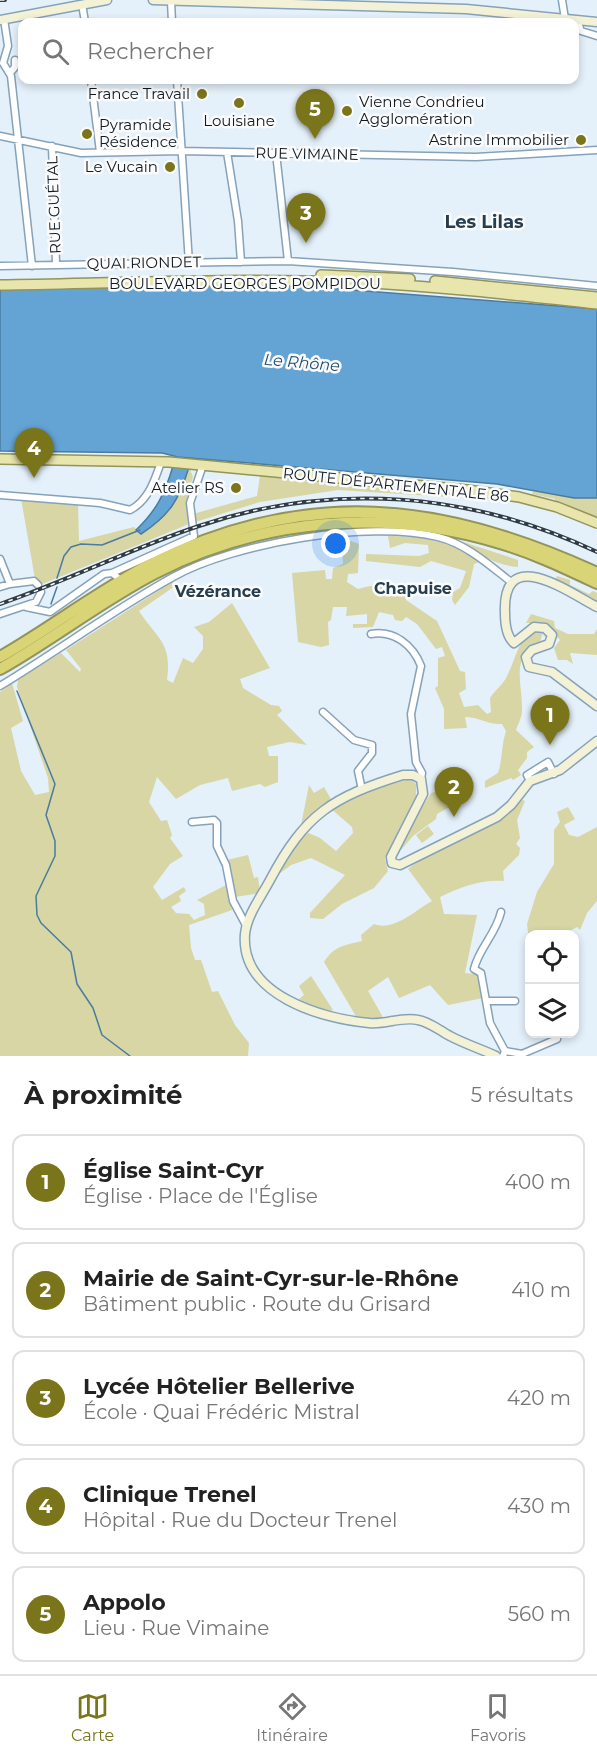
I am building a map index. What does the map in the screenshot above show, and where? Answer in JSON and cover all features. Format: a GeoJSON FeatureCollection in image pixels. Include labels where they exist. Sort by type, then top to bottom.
{"type":"FeatureCollection","features":[{"type":"Feature","properties":{"kind":"highway"},"geometry":{"type":"LineString","coordinates":[[0,657],[129,576],[171,555],[243,529],[307,516],[376,513],[451,521],[533,545],[597,573]]}},
{"type":"Feature","properties":{"kind":"highway"},"geometry":{"type":"LineString","coordinates":[[0,669],[133,586],[175,564],[223,544],[286,528],[377,522],[449,530],[502,543],[597,583]]}},
{"type":"Feature","properties":{"kind":"main road","name":"BOULEVARD GEORGES POMPIDOU"},"geometry":{"type":"LineString","coordinates":[[0,278],[334,275],[447,282],[597,297]]}},
{"type":"Feature","properties":{"kind":"main road","name":"BOULEVARD GEORGES POMPIDOU"},"geometry":{"type":"LineString","coordinates":[[0,285],[275,280],[352,282],[428,286],[597,304]]}},
{"type":"Feature","properties":{"kind":"main road","name":"ROUTE DÉPARTEMENTALE 86"},"geometry":{"type":"LineString","coordinates":[[0,459],[165,462],[519,497],[557,507],[597,523]]}},
{"type":"Feature","properties":{"kind":"street"},"geometry":{"type":"LineString","coordinates":[[32,266],[11,75],[3,62],[8,46],[2,20],[107,0]]}},
{"type":"Feature","properties":{"kind":"street"},"geometry":{"type":"LineString","coordinates":[[153,0],[466,9],[555,18]]}},
{"type":"Feature","properties":{"kind":"street"},"geometry":{"type":"LineString","coordinates":[[562,0],[565,18]]}},
{"type":"Feature","properties":{"kind":"street"},"geometry":{"type":"LineString","coordinates":[[171,1],[172,18]]}},
{"type":"Feature","properties":{"kind":"street"},"geometry":{"type":"LineString","coordinates":[[82,4],[84,18]]}},
{"type":"Feature","properties":{"kind":"street"},"geometry":{"type":"LineString","coordinates":[[579,20],[597,22]]}},
{"type":"Feature","properties":{"kind":"street"},"geometry":{"type":"LineString","coordinates":[[579,24],[581,31],[597,36]]}},
{"type":"Feature","properties":{"kind":"street"},"geometry":{"type":"LineString","coordinates":[[11,75],[15,67],[15,60]]}},
{"type":"Feature","properties":{"kind":"street"},"geometry":{"type":"LineString","coordinates":[[92,84],[100,152]]}},
{"type":"Feature","properties":{"kind":"street"},"geometry":{"type":"LineString","coordinates":[[177,84],[189,262]]}},
{"type":"Feature","properties":{"kind":"street","name":"RUE VIMAINE"},"geometry":{"type":"LineString","coordinates":[[0,136],[81,153],[181,151],[476,157],[597,150]]}},
{"type":"Feature","properties":{"kind":"street","name":"RUE GUÉTAL"},"geometry":{"type":"LineString","coordinates":[[52,146],[56,264]]}},
{"type":"Feature","properties":{"kind":"street"},"geometry":{"type":"LineString","coordinates":[[227,152],[235,200],[241,262]]}},
{"type":"Feature","properties":{"kind":"street"},"geometry":{"type":"LineString","coordinates":[[276,153],[288,261]]}},
{"type":"Feature","properties":{"kind":"street","name":"QUAI RIONDET"},"geometry":{"type":"LineString","coordinates":[[0,266],[288,261],[453,272],[597,286]]}},
{"type":"Feature","properties":{"kind":"street"},"geometry":{"type":"LineString","coordinates":[[0,495],[100,503],[130,510],[138,506],[146,496],[165,462]]}},
{"type":"Feature","properties":{"kind":"street"},"geometry":{"type":"LineString","coordinates":[[26,607],[50,612],[96,579],[114,575],[194,536],[190,503],[203,465]]}},
{"type":"Feature","properties":{"kind":"street"},"geometry":{"type":"LineString","coordinates":[[0,686],[129,600],[174,576],[231,554],[285,539],[381,532],[437,537],[458,544],[511,582]]}},
{"type":"Feature","properties":{"kind":"street"},"geometry":{"type":"LineString","coordinates":[[0,559],[10,584]]}},
{"type":"Feature","properties":{"kind":"street"},"geometry":{"type":"LineString","coordinates":[[597,607],[544,579],[522,576],[511,582],[505,610],[510,640],[517,643],[525,632],[534,627],[545,628],[552,635],[549,644],[528,654],[525,660],[527,665],[552,672],[597,706]]}},
{"type":"Feature","properties":{"kind":"street"},"geometry":{"type":"LineString","coordinates":[[0,586],[34,581],[40,589],[38,601],[0,614]]}},
{"type":"Feature","properties":{"kind":"street"},"geometry":{"type":"LineString","coordinates":[[371,634],[389,634],[400,639],[411,649],[421,666],[411,714],[416,762],[423,774],[421,779],[423,794],[392,853],[391,861],[397,865],[497,817],[511,805],[530,781],[554,774],[597,741]]}},
{"type":"Feature","properties":{"kind":"street"},"geometry":{"type":"LineString","coordinates":[[323,712],[354,740],[372,745],[374,750],[358,771],[362,790]]}},
{"type":"Feature","properties":{"kind":"street"},"geometry":{"type":"LineString","coordinates":[[421,779],[413,775],[403,775],[362,790],[326,807],[298,833],[287,849],[247,927],[247,952],[256,970],[275,990],[302,1009],[371,1024],[420,1020],[496,1056]]}},
{"type":"Feature","properties":{"kind":"street"},"geometry":{"type":"LineString","coordinates":[[192,822],[214,820],[217,823],[217,846],[226,865],[233,902],[247,927]]}},
{"type":"Feature","properties":{"kind":"street"},"geometry":{"type":"LineString","coordinates":[[501,912],[496,930],[479,955],[474,969],[481,973],[490,1023],[504,1053],[522,1054],[557,1039]]}},
{"type":"Feature","properties":{"kind":"street"},"geometry":{"type":"LineString","coordinates":[[486,1001],[515,1001]]}},
{"type":"Feature","properties":{"kind":"green space"},"geometry":{"type":"Polygon","coordinates":[[[189,467],[193,477],[186,501],[189,524],[40,585],[35,579],[21,498],[78,503],[79,541],[134,527],[141,534],[172,505],[189,467]]]}},
{"type":"Feature","properties":{"kind":"green space"},"geometry":{"type":"Polygon","coordinates":[[[260,476],[449,492],[448,497],[338,490],[260,502],[195,522],[193,514],[257,496],[260,476]]]}},
{"type":"Feature","properties":{"kind":"green space"},"geometry":{"type":"Polygon","coordinates":[[[533,491],[574,498],[597,498],[597,519],[555,502],[555,499],[532,494],[533,491]]]}},
{"type":"Feature","properties":{"kind":"green space"},"geometry":{"type":"Polygon","coordinates":[[[388,536],[436,540],[458,548],[479,562],[474,564],[469,587],[455,605],[452,600],[453,592],[460,588],[466,571],[431,561],[420,567],[366,561],[366,554],[419,556],[429,553],[428,545],[405,543],[390,548],[388,536]]]}},
{"type":"Feature","properties":{"kind":"green space"},"geometry":{"type":"Polygon","coordinates":[[[448,537],[518,560],[518,567],[498,563],[448,537]]]}},
{"type":"Feature","properties":{"kind":"green space"},"geometry":{"type":"Polygon","coordinates":[[[348,540],[359,544],[358,573],[348,574],[347,582],[358,589],[398,584],[437,591],[437,594],[433,595],[409,587],[406,600],[437,621],[460,671],[465,672],[466,689],[459,693],[464,707],[478,705],[487,714],[491,712],[490,698],[505,679],[520,646],[529,635],[543,632],[540,642],[530,648],[521,663],[522,711],[516,730],[534,747],[527,752],[527,758],[518,770],[521,775],[513,780],[511,778],[485,788],[485,781],[498,773],[506,731],[502,724],[465,717],[467,728],[444,729],[444,709],[435,688],[438,686],[438,658],[445,656],[442,647],[436,649],[417,624],[406,617],[402,621],[395,620],[393,615],[379,612],[373,627],[353,628],[353,624],[367,624],[367,614],[346,616],[347,607],[333,607],[331,620],[328,622],[329,645],[321,647],[298,642],[292,573],[325,570],[326,579],[332,579],[333,568],[343,564],[342,542],[348,540]]]}},
{"type":"Feature","properties":{"kind":"green space"},"geometry":{"type":"Polygon","coordinates":[[[557,576],[570,580],[570,585],[589,594],[593,591],[597,593],[597,603],[555,580],[557,576]]]}},
{"type":"Feature","properties":{"kind":"green space"},"geometry":{"type":"Polygon","coordinates":[[[172,582],[175,586],[139,611],[165,649],[168,667],[167,680],[173,683],[183,658],[193,663],[203,649],[203,636],[194,627],[209,622],[232,603],[270,668],[240,679],[243,688],[271,705],[279,706],[282,711],[277,715],[307,745],[290,742],[267,747],[269,756],[278,756],[278,782],[265,787],[260,784],[232,791],[228,778],[200,785],[176,799],[157,777],[149,802],[161,821],[167,820],[172,835],[170,838],[183,856],[170,864],[153,887],[162,900],[184,887],[186,891],[179,896],[181,901],[171,907],[176,913],[189,914],[194,920],[205,915],[204,904],[197,900],[226,885],[232,910],[189,925],[191,948],[195,960],[201,960],[212,992],[218,991],[235,1025],[249,1043],[248,1056],[0,1056],[0,692],[12,683],[23,721],[11,728],[21,771],[35,795],[49,792],[48,778],[17,687],[18,680],[61,653],[80,672],[81,669],[66,650],[172,582]]]}},
{"type":"Feature","properties":{"kind":"green space"},"geometry":{"type":"Polygon","coordinates":[[[531,614],[554,621],[555,628],[568,634],[594,634],[597,629],[597,655],[570,653],[573,664],[567,660],[558,660],[554,648],[560,640],[546,626],[526,623],[531,614]]]}},
{"type":"Feature","properties":{"kind":"green space"},"geometry":{"type":"Polygon","coordinates":[[[410,779],[416,784],[416,797],[412,809],[385,858],[388,871],[374,888],[342,904],[323,919],[310,918],[310,913],[345,875],[311,858],[291,865],[275,877],[304,831],[320,838],[336,851],[353,833],[352,827],[329,807],[365,792],[410,779]]]}},
{"type":"Feature","properties":{"kind":"green space"},"geometry":{"type":"Polygon","coordinates":[[[474,782],[471,795],[437,814],[436,819],[413,836],[401,850],[397,848],[431,793],[474,782]]]}},
{"type":"Feature","properties":{"kind":"green space"},"geometry":{"type":"Polygon","coordinates":[[[309,785],[314,793],[324,787],[332,801],[301,825],[309,785]]]}},
{"type":"Feature","properties":{"kind":"green space"},"geometry":{"type":"Polygon","coordinates":[[[522,800],[525,801],[517,820],[520,838],[516,844],[520,848],[519,855],[503,871],[504,881],[488,881],[471,885],[440,897],[444,914],[477,915],[465,973],[477,974],[483,998],[448,1005],[430,985],[399,998],[388,977],[368,991],[384,1019],[357,1018],[324,962],[340,947],[362,941],[361,935],[374,924],[381,926],[396,923],[432,901],[408,869],[436,851],[495,820],[522,800]]]}},
{"type":"Feature","properties":{"kind":"green space"},"geometry":{"type":"Polygon","coordinates":[[[568,807],[575,819],[564,825],[569,835],[578,837],[597,827],[597,901],[587,913],[580,930],[577,927],[571,930],[528,930],[527,924],[537,892],[554,864],[554,830],[560,822],[557,812],[568,807]]]}},
{"type":"Feature","properties":{"kind":"green space"},"geometry":{"type":"Polygon","coordinates":[[[428,826],[434,834],[422,843],[416,835],[428,826]]]}},
{"type":"Feature","properties":{"kind":"green space"},"geometry":{"type":"Polygon","coordinates":[[[248,855],[254,878],[258,877],[260,893],[235,897],[227,860],[248,855]]]}},
{"type":"Feature","properties":{"kind":"green space"},"geometry":{"type":"Polygon","coordinates":[[[311,976],[333,1010],[326,1014],[295,1002],[304,995],[299,986],[311,976]]]}},
{"type":"Feature","properties":{"kind":"water","name":"Le Rhône"},"geometry":{"type":"Polygon","coordinates":[[[288,285],[597,309],[597,498],[574,498],[497,484],[178,457],[162,453],[0,451],[0,288],[288,285]]]}},
{"type":"Feature","properties":{"kind":"water"},"geometry":{"type":"Polygon","coordinates":[[[173,466],[189,467],[177,498],[159,520],[141,534],[136,530],[159,501],[173,466]]]}},
{"type":"Feature","properties":{"kind":"waterway"},"geometry":{"type":"LineString","coordinates":[[57,578],[64,556],[71,547],[81,544],[102,545],[140,530]]}},
{"type":"Feature","properties":{"kind":"waterway"},"geometry":{"type":"LineString","coordinates":[[51,604],[57,587]]}},
{"type":"Feature","properties":{"kind":"waterway"},"geometry":{"type":"LineString","coordinates":[[17,691],[55,784],[46,815],[55,841],[55,856],[36,896],[37,915],[41,923],[71,952],[77,984],[93,1008],[102,1035],[130,1056]]}},
{"type":"Feature","properties":{"kind":"railway"},"geometry":{"type":"LineString","coordinates":[[0,0],[5,0]]}},
{"type":"Feature","properties":{"kind":"railway"},"geometry":{"type":"LineString","coordinates":[[0,604],[199,526],[249,512],[300,503],[350,499],[401,500],[451,506],[500,516],[549,532],[597,552]]}},
{"type":"Feature","properties":{"kind":"place","name":"France Travail"},"geometry":{"type":"Point","coordinates":[202,94]}},
{"type":"Feature","properties":{"kind":"place","name":"Louisiane"},"geometry":{"type":"Point","coordinates":[239,103]}},
{"type":"Feature","properties":{"kind":"place","name":"Vienne Condrieu Agglomération"},"geometry":{"type":"Point","coordinates":[347,111]}},
{"type":"Feature","properties":{"kind":"place","name":"Pyramide Résidence"},"geometry":{"type":"Point","coordinates":[87,134]}},
{"type":"Feature","properties":{"kind":"place","name":"Appolo"},"geometry":{"type":"Point","coordinates":[315,139]}},
{"type":"Feature","properties":{"kind":"place","name":"Astrine Immobilier"},"geometry":{"type":"Point","coordinates":[581,140]}},
{"type":"Feature","properties":{"kind":"place","name":"Le Vucain"},"geometry":{"type":"Point","coordinates":[170,167]}},
{"type":"Feature","properties":{"kind":"place","name":"Lycée Hôtelier Bellerive"},"geometry":{"type":"Point","coordinates":[306,243]}},
{"type":"Feature","properties":{"kind":"place","name":"Clinique Trenel"},"geometry":{"type":"Point","coordinates":[34,478]}},
{"type":"Feature","properties":{"kind":"place","name":"Atelier RS"},"geometry":{"type":"Point","coordinates":[236,488]}},
{"type":"Feature","properties":{"kind":"place","name":"Église Saint-Cyr"},"geometry":{"type":"Point","coordinates":[550,745]}},
{"type":"Feature","properties":{"kind":"place","name":"Mairie de Saint-Cyr-sur-le-Rhône"},"geometry":{"type":"Point","coordinates":[454,817]}},
{"type":"Feature","properties":{"kind":"district","name":"Les Lilas"},"geometry":{"type":"Point","coordinates":[484,222]}},
{"type":"Feature","properties":{"kind":"district","name":"Chapuise"},"geometry":{"type":"Point","coordinates":[413,588]}},
{"type":"Feature","properties":{"kind":"district","name":"Vézérance"},"geometry":{"type":"Point","coordinates":[218,591]}}]}
